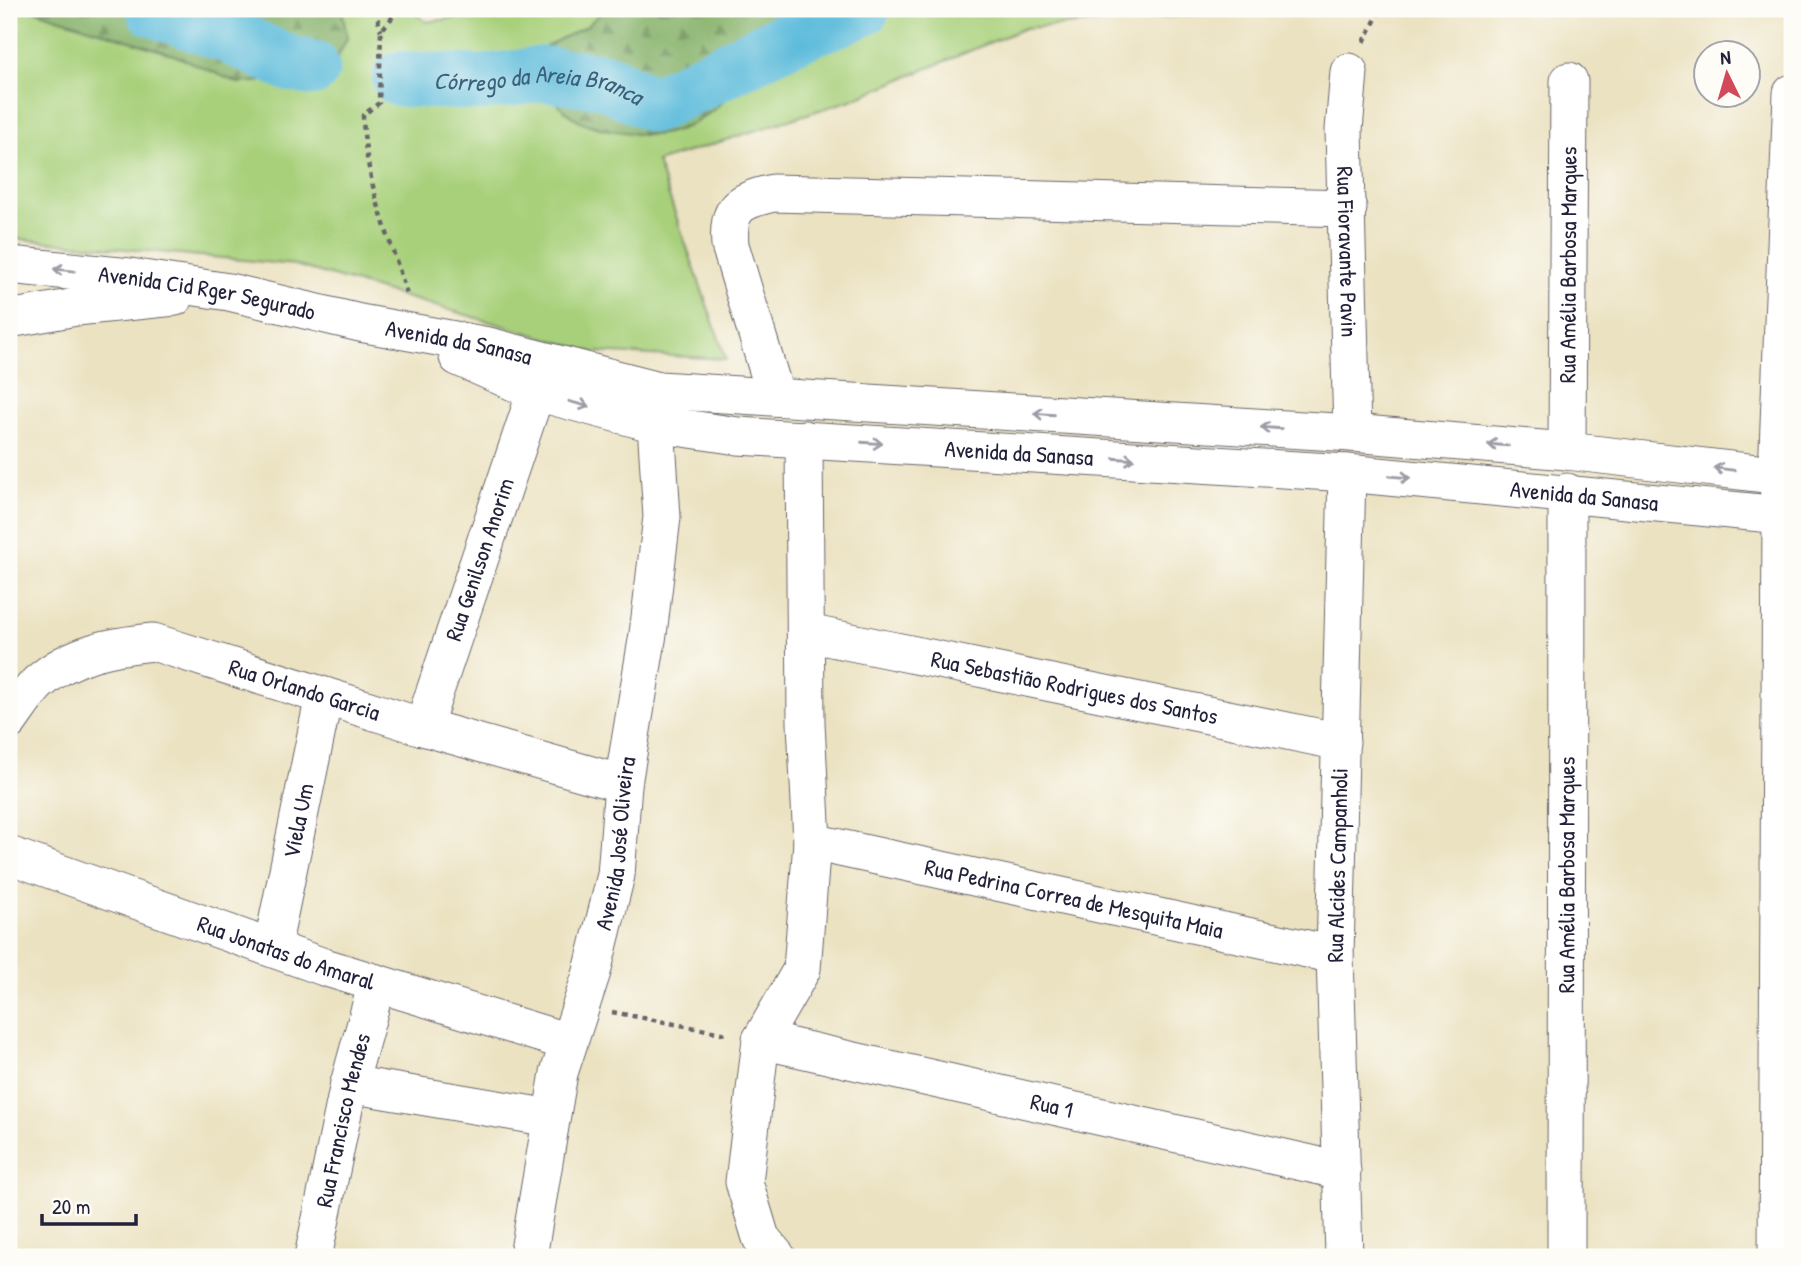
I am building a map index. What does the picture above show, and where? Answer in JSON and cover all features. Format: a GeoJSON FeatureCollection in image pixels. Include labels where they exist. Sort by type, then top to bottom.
{"type":"FeatureCollection","features":[{"type":"Feature","properties":{"kind":"street","name":"Rua Fioravante Pavin"},"geometry":{"type":"LineString","coordinates":[[1349,72],[1344,130],[1352,433]]}},
{"type":"Feature","properties":{"kind":"street","name":"Rua Amélia Barbosa Marques"},"geometry":{"type":"LineString","coordinates":[[1567,451],[1569,81]]}},
{"type":"Feature","properties":{"kind":"street"},"geometry":{"type":"LineString","coordinates":[[1777,1257],[1787,515],[1784,476],[1791,95]]}},
{"type":"Feature","properties":{"kind":"street"},"geometry":{"type":"LineString","coordinates":[[776,397],[730,245],[728,225],[733,212],[746,199],[773,193],[1348,208]]}},
{"type":"Feature","properties":{"kind":"street","name":"Avenida Cid Rger Segurado"},"geometry":{"type":"LineString","coordinates":[[11,265],[131,277],[229,292],[403,332]]}},
{"type":"Feature","properties":{"kind":"street"},"geometry":{"type":"LineString","coordinates":[[10,318],[19,302],[20,287],[11,265]]}},
{"type":"Feature","properties":{"kind":"street"},"geometry":{"type":"LineString","coordinates":[[10,318],[76,307],[229,292]]}},
{"type":"Feature","properties":{"kind":"street","name":"Avenida da Sanasa"},"geometry":{"type":"LineString","coordinates":[[403,332],[536,392],[656,424],[738,436],[1347,473],[1787,515]]}},
{"type":"Feature","properties":{"kind":"street","name":"Avenida da Sanasa"},"geometry":{"type":"LineString","coordinates":[[403,332],[488,346],[659,390],[1352,433],[1567,451],[1784,476]]}},
{"type":"Feature","properties":{"kind":"street","name":"Rua Genilson Anorim"},"geometry":{"type":"LineString","coordinates":[[423,727],[536,392]]}},
{"type":"Feature","properties":{"kind":"street","name":"Avenida José Oliveira"},"geometry":{"type":"LineString","coordinates":[[528,1257],[551,1118],[568,1042],[593,972],[616,875],[624,784],[648,634],[662,516],[656,424]]}},
{"type":"Feature","properties":{"kind":"street"},"geometry":{"type":"LineString","coordinates":[[777,1257],[761,1238],[744,1182],[761,1040],[802,970],[812,842],[806,723],[804,439]]}},
{"type":"Feature","properties":{"kind":"street","name":"Rua Alcides Campanholi"},"geometry":{"type":"LineString","coordinates":[[1344,1257],[1335,955],[1347,473]]}},
{"type":"Feature","properties":{"kind":"street","name":"Rua Amélia Barbosa Marques"},"geometry":{"type":"LineString","coordinates":[[1566,1257],[1567,492]]}},
{"type":"Feature","properties":{"kind":"street","name":"Rua Sebastião Rodrigues dos Santos"},"geometry":{"type":"LineString","coordinates":[[807,632],[1341,742]]}},
{"type":"Feature","properties":{"kind":"street","name":"Rua Orlando Garcia"},"geometry":{"type":"LineString","coordinates":[[9,722],[38,682],[73,659],[112,646],[153,642],[423,727],[624,784]]}},
{"type":"Feature","properties":{"kind":"street","name":"Viela Um"},"geometry":{"type":"LineString","coordinates":[[272,948],[324,696]]}},
{"type":"Feature","properties":{"kind":"street","name":"Rua Pedrina Correa de Mesquita Maia"},"geometry":{"type":"LineString","coordinates":[[812,842],[1335,955]]}},
{"type":"Feature","properties":{"kind":"street","name":"Rua Jonatas do Amaral"},"geometry":{"type":"LineString","coordinates":[[9,855],[272,948],[568,1042]]}},
{"type":"Feature","properties":{"kind":"street","name":"Rua Francisco Mendes"},"geometry":{"type":"LineString","coordinates":[[313,1257],[349,1084],[377,983]]}},
{"type":"Feature","properties":{"kind":"street","name":"Rua 1"},"geometry":{"type":"LineString","coordinates":[[761,1040],[1342,1171]]}},
{"type":"Feature","properties":{"kind":"street"},"geometry":{"type":"LineString","coordinates":[[349,1084],[551,1118]]}},
{"type":"Feature","properties":{"kind":"path"},"geometry":{"type":"LineString","coordinates":[[375,9],[381,31],[379,103],[363,115],[365,155],[381,222],[411,309],[403,332]]}},
{"type":"Feature","properties":{"kind":"path"},"geometry":{"type":"LineString","coordinates":[[381,31],[400,9]]}},
{"type":"Feature","properties":{"kind":"path"},"geometry":{"type":"LineString","coordinates":[[629,1015],[705,1029]]}},
{"type":"Feature","properties":{"kind":"green space"},"geometry":{"type":"Polygon","coordinates":[[[9,9],[411,9],[426,22],[519,9],[1271,9],[1025,28],[851,100],[657,162],[726,359],[593,352],[295,265],[9,238],[9,9]]]}},
{"type":"Feature","properties":{"kind":"green space"},"geometry":{"type":"Polygon","coordinates":[[[30,9],[342,9],[347,38],[335,62],[316,77],[238,83],[174,55],[30,9]]]}},
{"type":"Feature","properties":{"kind":"green space"},"geometry":{"type":"Polygon","coordinates":[[[605,9],[792,9],[750,71],[716,108],[696,122],[673,132],[648,135],[604,129],[575,118],[559,106],[546,88],[548,77],[519,71],[515,61],[587,26],[605,9]]]}},
{"type":"Feature","properties":{"kind":"waterway","name":"Córrego da Areia Branca"},"geometry":{"type":"LineString","coordinates":[[154,9],[222,33],[291,64],[312,68]]}},
{"type":"Feature","properties":{"kind":"waterway","name":"Córrego da Areia Branca"},"geometry":{"type":"LineString","coordinates":[[400,79],[481,83],[543,74],[606,81],[654,105],[791,37],[862,9]]}}]}
